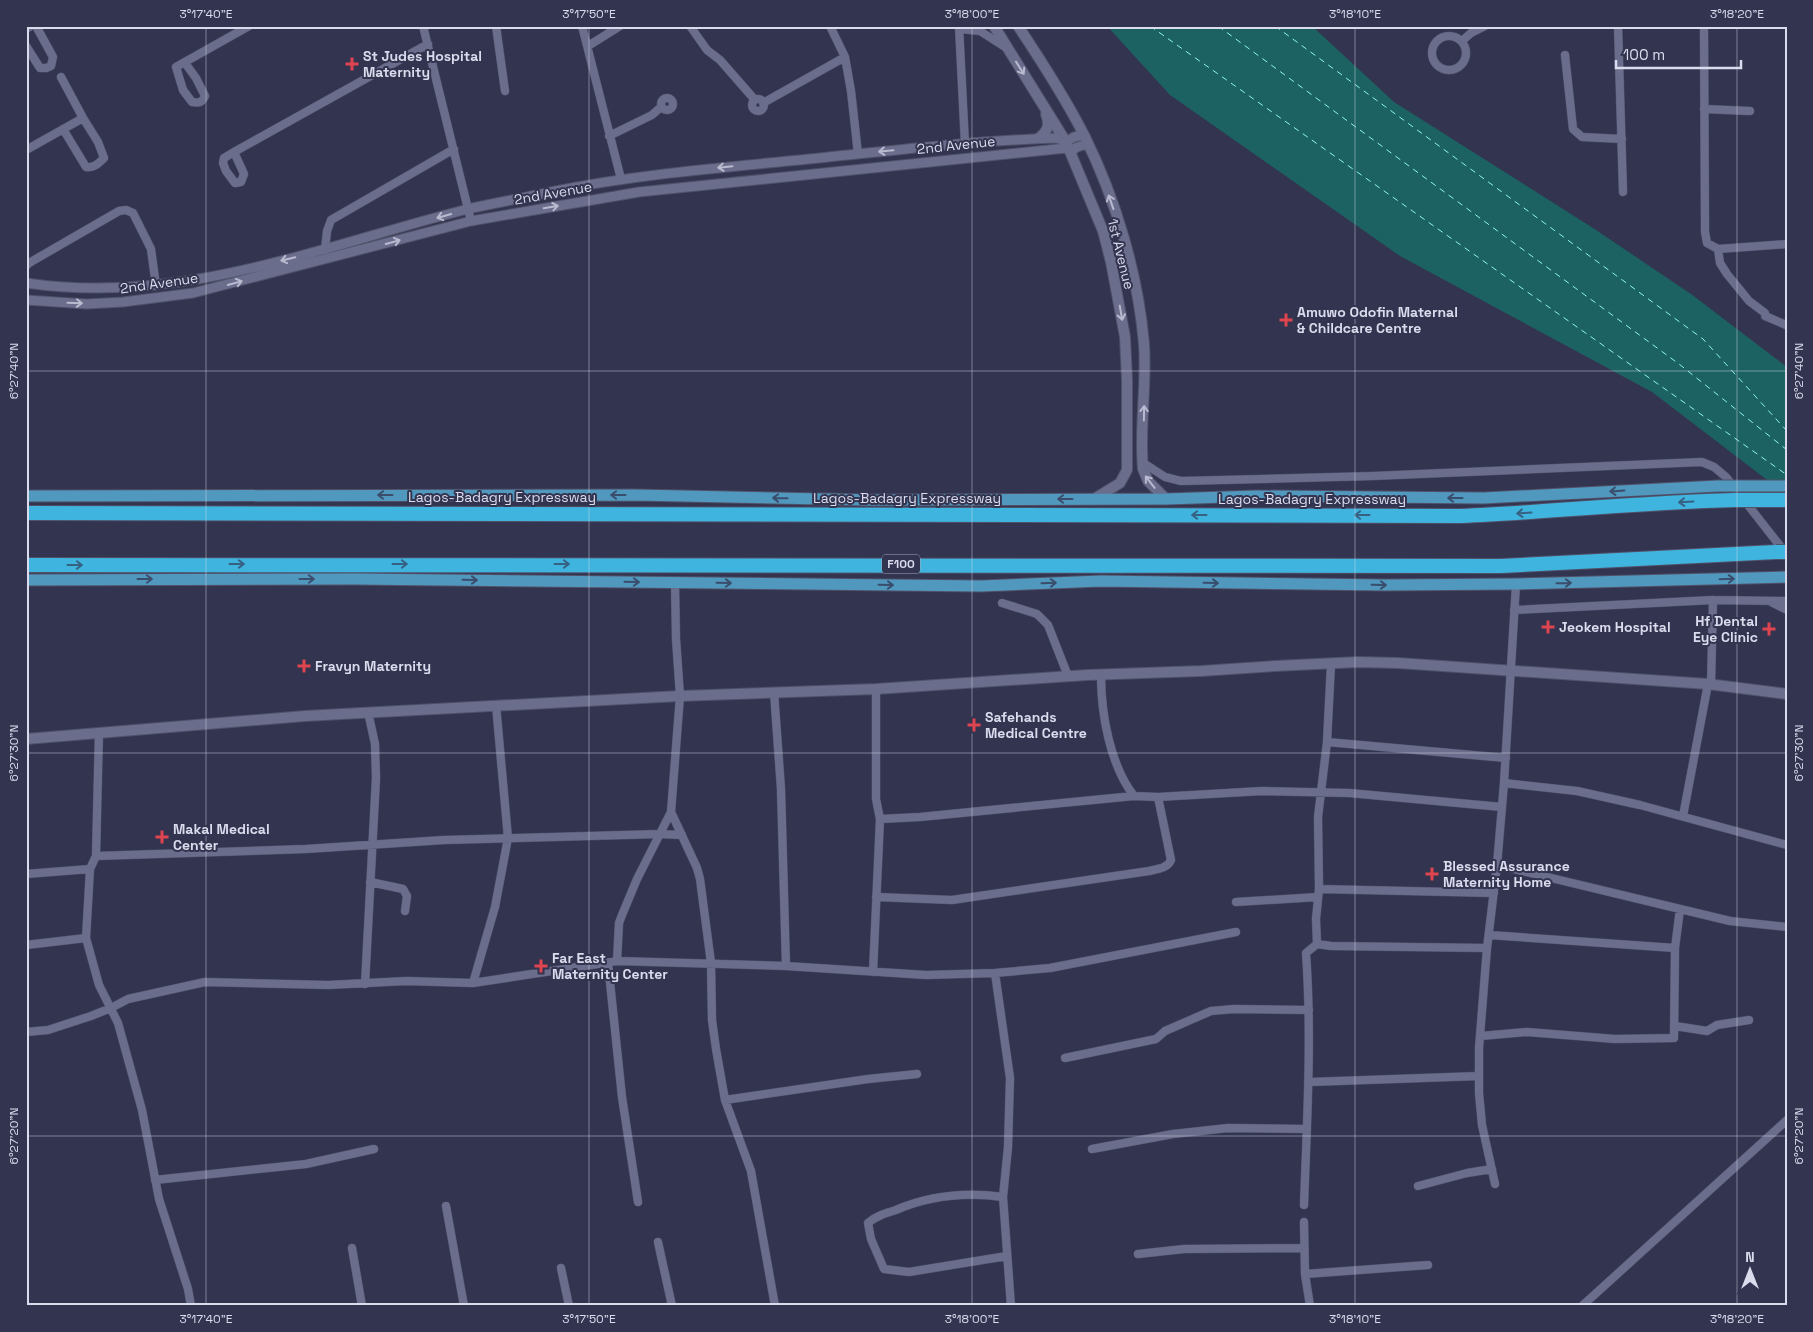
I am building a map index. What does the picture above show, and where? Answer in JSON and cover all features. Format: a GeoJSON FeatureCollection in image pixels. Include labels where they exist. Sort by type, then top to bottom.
{"type":"FeatureCollection","features":[{"type":"Feature","properties":{"kind":"highway","name":"Lagos-Badagry Expressway"},"geometry":{"type":"LineString","coordinates":[[26,513],[1461,516],[1517,514],[1678,502],[1787,500]]}},
{"type":"Feature","properties":{"kind":"highway","name":"F100"},"geometry":{"type":"LineString","coordinates":[[26,565],[1491,566],[1783,553]]}},
{"type":"Feature","properties":{"kind":"main road","name":"1st Avenue"},"geometry":{"type":"LineString","coordinates":[[994,26],[1068,147],[1098,218],[1109,254],[1127,352],[1127,470],[1120,483],[1094,499]]}},
{"type":"Feature","properties":{"kind":"main road","name":"1st Avenue"},"geometry":{"type":"LineString","coordinates":[[1018,26],[1047,70],[1086,140],[1106,187],[1127,248],[1134,278],[1144,349],[1142,462],[1148,481],[1166,499]]}},
{"type":"Feature","properties":{"kind":"main road"},"geometry":{"type":"LineString","coordinates":[[1040,138],[1046,132],[1049,122],[1045,111]]}},
{"type":"Feature","properties":{"kind":"main road","name":"Lagos-Badagry Expressway"},"geometry":{"type":"LineString","coordinates":[[26,496],[635,495],[871,500],[1166,499],[1256,496],[1484,498],[1718,486],[1787,486]]}},
{"type":"Feature","properties":{"kind":"main road"},"geometry":{"type":"LineString","coordinates":[[26,580],[355,579],[981,586],[1100,581],[1385,585],[1516,584],[1782,577]]}},
{"type":"Feature","properties":{"kind":"main road"},"geometry":{"type":"LineString","coordinates":[[26,739],[368,712],[680,696],[876,689],[1068,676],[1358,662],[1398,663],[1709,685],[1787,694]]}},
{"type":"Feature","properties":{"kind":"street"},"geometry":{"type":"LineString","coordinates":[[26,29],[31,26]]}},
{"type":"Feature","properties":{"kind":"street"},"geometry":{"type":"LineString","coordinates":[[26,46],[40,68],[51,66],[53,57],[36,26]]}},
{"type":"Feature","properties":{"kind":"street"},"geometry":{"type":"LineString","coordinates":[[185,63],[196,78],[205,96],[203,101],[199,103],[192,102],[183,90],[176,67],[249,26]]}},
{"type":"Feature","properties":{"kind":"street"},"geometry":{"type":"LineString","coordinates":[[423,26],[471,221]]}},
{"type":"Feature","properties":{"kind":"street"},"geometry":{"type":"LineString","coordinates":[[496,26],[505,91]]}},
{"type":"Feature","properties":{"kind":"street"},"geometry":{"type":"LineString","coordinates":[[582,26],[621,179]]}},
{"type":"Feature","properties":{"kind":"street"},"geometry":{"type":"LineString","coordinates":[[588,46],[620,26]]}},
{"type":"Feature","properties":{"kind":"street"},"geometry":{"type":"LineString","coordinates":[[690,26],[707,50],[720,60],[755,100],[752,103],[752,108],[756,111],[760,111],[764,107],[763,103],[845,57]]}},
{"type":"Feature","properties":{"kind":"street"},"geometry":{"type":"LineString","coordinates":[[830,26],[845,57],[851,90],[858,154]]}},
{"type":"Feature","properties":{"kind":"street"},"geometry":{"type":"LineString","coordinates":[[1462,41],[1471,33],[1485,26]]}},
{"type":"Feature","properties":{"kind":"street"},"geometry":{"type":"LineString","coordinates":[[1618,26],[1622,192]]}},
{"type":"Feature","properties":{"kind":"street"},"geometry":{"type":"LineString","coordinates":[[1704,26],[1705,232],[1707,244],[1718,249],[1787,244]]}},
{"type":"Feature","properties":{"kind":"street"},"geometry":{"type":"LineString","coordinates":[[965,144],[959,28],[980,31],[1008,49]]}},
{"type":"Feature","properties":{"kind":"street"},"geometry":{"type":"LineString","coordinates":[[1450,35],[1462,41],[1467,54],[1461,66],[1448,71],[1436,65],[1431,52],[1437,40],[1450,35]]}},
{"type":"Feature","properties":{"kind":"street"},"geometry":{"type":"LineString","coordinates":[[234,152],[428,44]]}},
{"type":"Feature","properties":{"kind":"street"},"geometry":{"type":"LineString","coordinates":[[1565,55],[1574,129],[1582,137],[1622,139]]}},
{"type":"Feature","properties":{"kind":"street"},"geometry":{"type":"LineString","coordinates":[[61,77],[104,158],[98,165],[86,167],[63,129]]}},
{"type":"Feature","properties":{"kind":"street"},"geometry":{"type":"LineString","coordinates":[[609,136],[652,115],[661,107]]}},
{"type":"Feature","properties":{"kind":"street"},"geometry":{"type":"LineString","coordinates":[[1704,109],[1750,110]]}},
{"type":"Feature","properties":{"kind":"street"},"geometry":{"type":"LineString","coordinates":[[26,150],[84,118]]}},
{"type":"Feature","properties":{"kind":"street","name":"2nd Avenue"},"geometry":{"type":"LineString","coordinates":[[26,300],[87,304],[123,302],[193,293],[471,221],[639,192],[1067,148],[1074,137],[1086,140]]}},
{"type":"Feature","properties":{"kind":"street","name":"2nd Avenue"},"geometry":{"type":"LineString","coordinates":[[26,283],[53,287],[156,286],[236,272],[325,250],[468,210],[621,179],[858,154],[1040,138],[1057,138],[1068,147]]}},
{"type":"Feature","properties":{"kind":"street"},"geometry":{"type":"LineString","coordinates":[[325,250],[327,231],[331,220],[454,149]]}},
{"type":"Feature","properties":{"kind":"street"},"geometry":{"type":"LineString","coordinates":[[26,266],[119,211],[126,210],[133,213],[151,249],[156,286]]}},
{"type":"Feature","properties":{"kind":"street"},"geometry":{"type":"LineString","coordinates":[[1718,249],[1720,263],[1749,301],[1765,313],[1765,316],[1786,325]]}},
{"type":"Feature","properties":{"kind":"street"},"geometry":{"type":"LineString","coordinates":[[1142,462],[1165,478],[1181,480],[1373,476],[1702,462],[1714,467],[1726,477],[1783,553]]}},
{"type":"Feature","properties":{"kind":"street"},"geometry":{"type":"LineString","coordinates":[[617,961],[619,923],[633,887],[671,812],[680,696],[675,583]]}},
{"type":"Feature","properties":{"kind":"street"},"geometry":{"type":"LineString","coordinates":[[1495,1184],[1482,1126],[1479,1076],[1487,948],[1497,865],[1506,758],[1516,584]]}},
{"type":"Feature","properties":{"kind":"street"},"geometry":{"type":"LineString","coordinates":[[1514,610],[1713,600],[1787,602]]}},
{"type":"Feature","properties":{"kind":"street"},"geometry":{"type":"LineString","coordinates":[[1683,816],[1709,685],[1713,600]]}},
{"type":"Feature","properties":{"kind":"street"},"geometry":{"type":"LineString","coordinates":[[1770,602],[1787,610]]}},
{"type":"Feature","properties":{"kind":"street"},"geometry":{"type":"LineString","coordinates":[[1002,603],[1037,614],[1048,624],[1068,676]]}},
{"type":"Feature","properties":{"kind":"street"},"geometry":{"type":"LineString","coordinates":[[1317,944],[1318,817],[1327,742],[1331,664]]}},
{"type":"Feature","properties":{"kind":"street"},"geometry":{"type":"LineString","coordinates":[[1100,675],[1102,707],[1111,746],[1127,787],[1134,796]]}},
{"type":"Feature","properties":{"kind":"street"},"geometry":{"type":"LineString","coordinates":[[874,972],[880,819],[876,799],[876,689]]}},
{"type":"Feature","properties":{"kind":"street"},"geometry":{"type":"LineString","coordinates":[[774,692],[781,789],[786,966]]}},
{"type":"Feature","properties":{"kind":"street"},"geometry":{"type":"LineString","coordinates":[[473,983],[495,907],[508,838],[496,705]]}},
{"type":"Feature","properties":{"kind":"street"},"geometry":{"type":"LineString","coordinates":[[364,984],[376,778],[373,729],[368,712]]}},
{"type":"Feature","properties":{"kind":"street"},"geometry":{"type":"LineString","coordinates":[[99,732],[96,856],[90,869],[86,938],[99,985],[118,1023],[142,1110],[159,1200],[188,1289],[191,1306]]}},
{"type":"Feature","properties":{"kind":"street"},"geometry":{"type":"LineString","coordinates":[[1327,742],[1506,758]]}},
{"type":"Feature","properties":{"kind":"street"},"geometry":{"type":"LineString","coordinates":[[1504,783],[1577,791],[1640,804],[1787,845]]}},
{"type":"Feature","properties":{"kind":"street"},"geometry":{"type":"LineString","coordinates":[[880,819],[1134,796],[1158,797],[1262,791],[1320,794],[1348,793],[1502,807]]}},
{"type":"Feature","properties":{"kind":"street"},"geometry":{"type":"LineString","coordinates":[[876,897],[952,900],[1116,877],[1164,867],[1171,860],[1158,797]]}},
{"type":"Feature","properties":{"kind":"street"},"geometry":{"type":"LineString","coordinates":[[671,812],[697,868],[700,879],[711,963],[712,1020],[725,1100],[750,1171],[775,1306]]}},
{"type":"Feature","properties":{"kind":"street"},"geometry":{"type":"LineString","coordinates":[[96,856],[306,849],[444,840],[682,835]]}},
{"type":"Feature","properties":{"kind":"street"},"geometry":{"type":"LineString","coordinates":[[1497,865],[1730,921],[1787,927]]}},
{"type":"Feature","properties":{"kind":"street"},"geometry":{"type":"LineString","coordinates":[[26,874],[90,869]]}},
{"type":"Feature","properties":{"kind":"street"},"geometry":{"type":"LineString","coordinates":[[370,882],[403,889],[407,896],[405,911]]}},
{"type":"Feature","properties":{"kind":"street"},"geometry":{"type":"LineString","coordinates":[[1236,902],[1318,893],[1494,893]]}},
{"type":"Feature","properties":{"kind":"street"},"geometry":{"type":"LineString","coordinates":[[1481,1036],[1527,1032],[1615,1039],[1670,1038],[1674,1036],[1675,948],[1680,909]]}},
{"type":"Feature","properties":{"kind":"street"},"geometry":{"type":"LineString","coordinates":[[26,1032],[48,1030],[112,1008],[128,999],[205,982],[328,985],[406,982],[473,983],[617,961],[786,966],[926,975],[994,972],[1050,968],[1236,932]]}},
{"type":"Feature","properties":{"kind":"street"},"geometry":{"type":"LineString","coordinates":[[1489,935],[1675,948]]}},
{"type":"Feature","properties":{"kind":"street"},"geometry":{"type":"LineString","coordinates":[[26,945],[86,938]]}},
{"type":"Feature","properties":{"kind":"street"},"geometry":{"type":"LineString","coordinates":[[1304,1205],[1310,1082],[1306,953],[1317,944],[1331,946],[1487,948]]}},
{"type":"Feature","properties":{"kind":"street"},"geometry":{"type":"LineString","coordinates":[[608,963],[622,1097],[638,1202]]}},
{"type":"Feature","properties":{"kind":"street"},"geometry":{"type":"LineString","coordinates":[[994,972],[1010,1078],[1008,1147],[1003,1197],[1011,1306]]}},
{"type":"Feature","properties":{"kind":"street"},"geometry":{"type":"LineString","coordinates":[[1065,1058],[1156,1040],[1165,1031],[1211,1011],[1234,1009],[1309,1010]]}},
{"type":"Feature","properties":{"kind":"street"},"geometry":{"type":"LineString","coordinates":[[1675,1026],[1707,1031],[1717,1025],[1749,1020]]}},
{"type":"Feature","properties":{"kind":"street"},"geometry":{"type":"LineString","coordinates":[[725,1100],[868,1079],[917,1074]]}},
{"type":"Feature","properties":{"kind":"street"},"geometry":{"type":"LineString","coordinates":[[1310,1082],[1479,1076]]}},
{"type":"Feature","properties":{"kind":"street"},"geometry":{"type":"LineString","coordinates":[[1582,1306],[1787,1120]]}},
{"type":"Feature","properties":{"kind":"street"},"geometry":{"type":"LineString","coordinates":[[1092,1149],[1173,1134],[1228,1128],[1307,1129]]}},
{"type":"Feature","properties":{"kind":"street"},"geometry":{"type":"LineString","coordinates":[[156,1180],[306,1164],[374,1149]]}},
{"type":"Feature","properties":{"kind":"street"},"geometry":{"type":"LineString","coordinates":[[1418,1186],[1492,1169]]}},
{"type":"Feature","properties":{"kind":"street"},"geometry":{"type":"LineString","coordinates":[[1003,1197],[958,1195],[922,1200],[874,1218],[868,1223],[871,1239],[884,1268],[891,1271],[909,1272],[1007,1256]]}},
{"type":"Feature","properties":{"kind":"street"},"geometry":{"type":"LineString","coordinates":[[446,1206],[464,1306]]}},
{"type":"Feature","properties":{"kind":"street"},"geometry":{"type":"LineString","coordinates":[[1304,1222],[1305,1274],[1310,1306]]}},
{"type":"Feature","properties":{"kind":"street"},"geometry":{"type":"LineString","coordinates":[[658,1242],[672,1306]]}},
{"type":"Feature","properties":{"kind":"street"},"geometry":{"type":"LineString","coordinates":[[352,1248],[362,1306]]}},
{"type":"Feature","properties":{"kind":"street"},"geometry":{"type":"LineString","coordinates":[[1138,1254],[1176,1250],[1304,1248]]}},
{"type":"Feature","properties":{"kind":"street"},"geometry":{"type":"LineString","coordinates":[[1305,1274],[1428,1264]]}},
{"type":"Feature","properties":{"kind":"street"},"geometry":{"type":"LineString","coordinates":[[561,1268],[569,1306]]}},
{"type":"Feature","properties":{"kind":"shaded area"},"geometry":{"type":"Polygon","coordinates":[[[1107,26],[1312,26],[1394,102],[1593,228],[1691,294],[1787,367],[1787,499],[1775,486],[1652,392],[1400,256],[1170,95],[1107,26]]]}},
{"type":"Feature","properties":{"kind":"ferry route"},"geometry":{"type":"LineString","coordinates":[[1150,26],[1787,475]]}},
{"type":"Feature","properties":{"kind":"ferry route"},"geometry":{"type":"LineString","coordinates":[[1218,26],[1679,364],[1787,450]]}},
{"type":"Feature","properties":{"kind":"ferry route"},"geometry":{"type":"LineString","coordinates":[[1275,26],[1703,339],[1787,431]]}},
{"type":"Feature","properties":{"kind":"place","name":"St Judes Hospital Maternity"},"geometry":{"type":"Point","coordinates":[352,64]}},
{"type":"Feature","properties":{"kind":"place","name":"Amuwo Odofin Maternal & Childcare Centre"},"geometry":{"type":"Point","coordinates":[1286,320]}},
{"type":"Feature","properties":{"kind":"place","name":"Jeokem Hospital"},"geometry":{"type":"Point","coordinates":[1548,627]}},
{"type":"Feature","properties":{"kind":"place","name":"Hf Dental Eye Clinic"},"geometry":{"type":"Point","coordinates":[1769,629]}},
{"type":"Feature","properties":{"kind":"place","name":"Fravyn Maternity"},"geometry":{"type":"Point","coordinates":[304,666]}},
{"type":"Feature","properties":{"kind":"place","name":"Safehands Medical Centre"},"geometry":{"type":"Point","coordinates":[974,725]}},
{"type":"Feature","properties":{"kind":"place","name":"Makal Medical Center"},"geometry":{"type":"Point","coordinates":[162,837]}},
{"type":"Feature","properties":{"kind":"place","name":"Blessed Assurance Maternity Home"},"geometry":{"type":"Point","coordinates":[1432,874]}},
{"type":"Feature","properties":{"kind":"place","name":"Far East Maternity Center"},"geometry":{"type":"Point","coordinates":[541,966]}}]}
